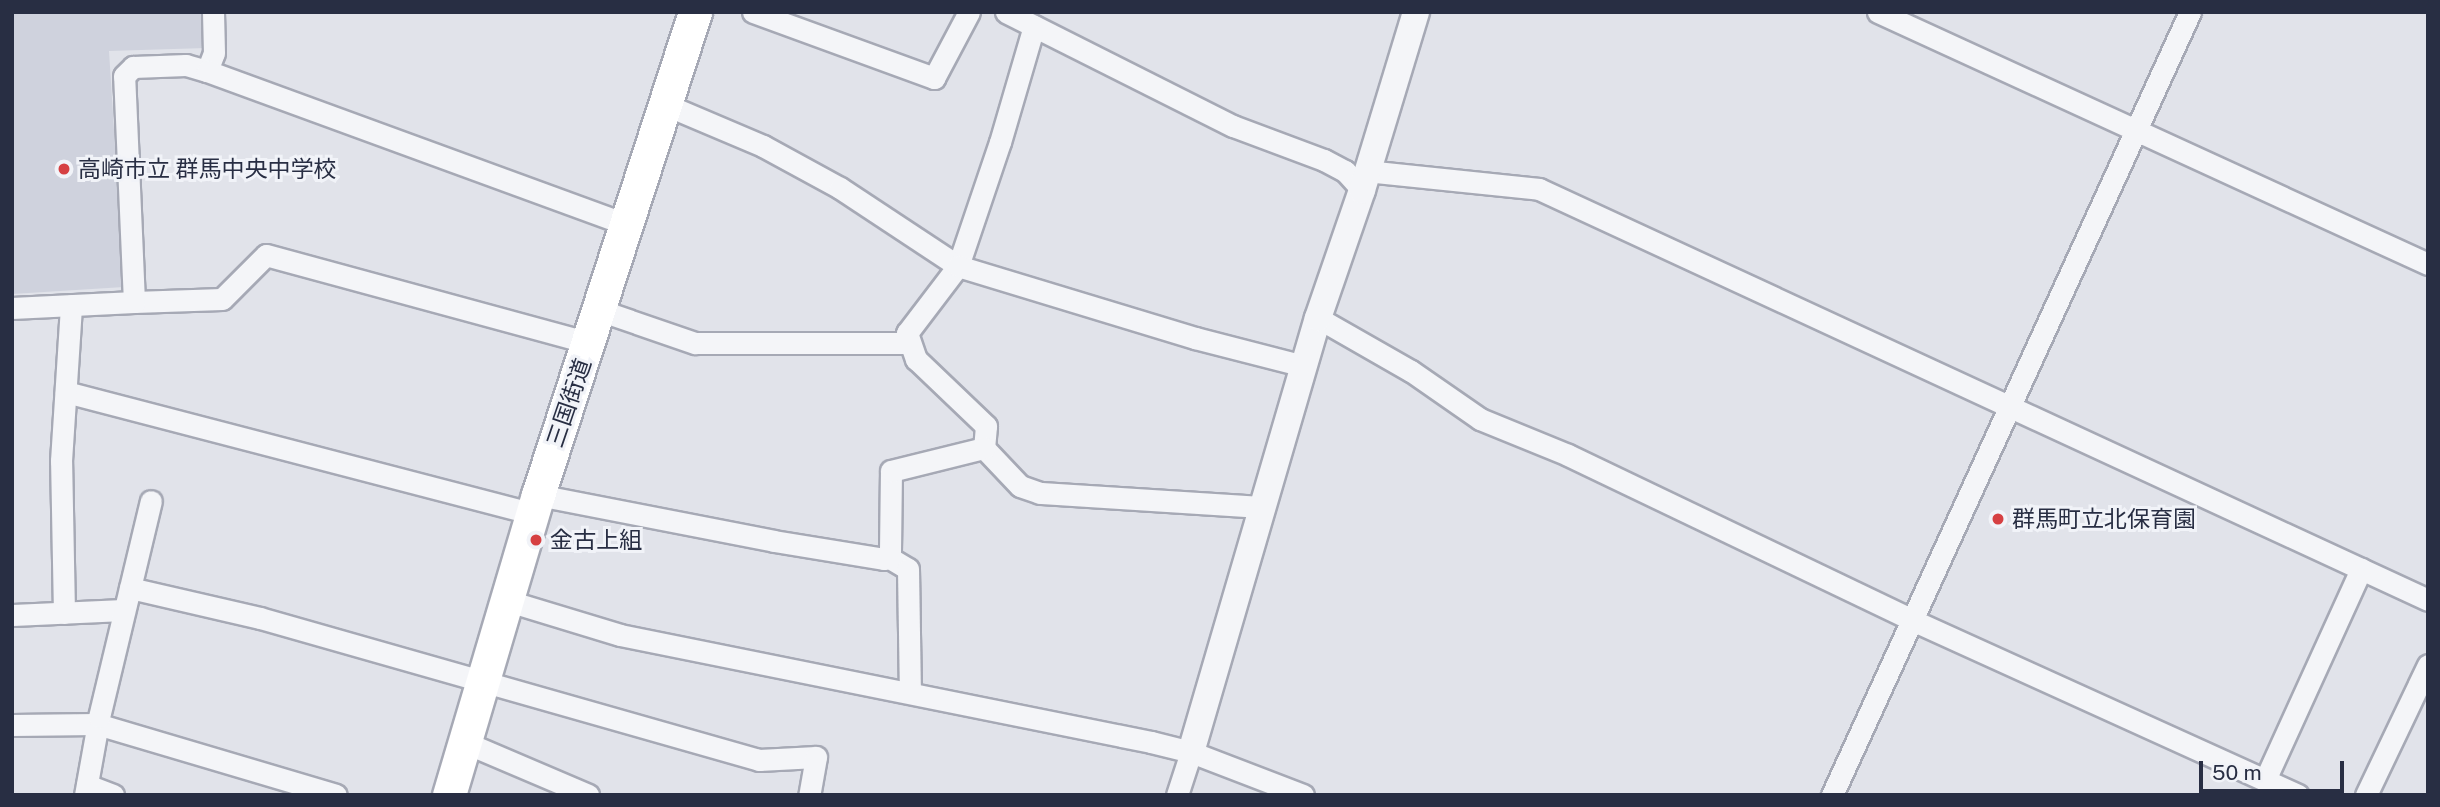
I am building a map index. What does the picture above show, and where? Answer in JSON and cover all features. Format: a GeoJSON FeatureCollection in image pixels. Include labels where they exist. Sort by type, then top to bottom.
{"type":"FeatureCollection","features":[{"type":"Feature","properties":{"kind":"main road","name":"三国街道"},"geometry":{"type":"LineString","coordinates":[[449,795],[535,504],[695,12]]}},
{"type":"Feature","properties":{"kind":"street"},"geometry":{"type":"LineString","coordinates":[[207,71],[214,53],[213,12]]}},
{"type":"Feature","properties":{"kind":"street"},"geometry":{"type":"LineString","coordinates":[[753,12],[934,78],[969,12]]}},
{"type":"Feature","properties":{"kind":"street"},"geometry":{"type":"LineString","coordinates":[[1006,12],[1233,126],[1324,160],[1364,181],[1539,189],[2428,600]]}},
{"type":"Feature","properties":{"kind":"street"},"geometry":{"type":"LineString","coordinates":[[1177,795],[1318,318],[1416,12]]}},
{"type":"Feature","properties":{"kind":"street"},"geometry":{"type":"LineString","coordinates":[[1878,12],[2428,264]]}},
{"type":"Feature","properties":{"kind":"street"},"geometry":{"type":"LineString","coordinates":[[1832,795],[2190,12]]}},
{"type":"Feature","properties":{"kind":"street"},"geometry":{"type":"LineString","coordinates":[[1034,26],[1000,142],[958,266],[907,333],[916,359],[986,426],[984,448],[1020,486],[1040,493],[1263,507]]}},
{"type":"Feature","properties":{"kind":"street"},"geometry":{"type":"LineString","coordinates":[[134,302],[124,76],[133,67],[186,65],[207,71],[627,226]]}},
{"type":"Feature","properties":{"kind":"street"},"geometry":{"type":"LineString","coordinates":[[664,104],[763,146],[839,188],[958,266],[1195,338],[1304,366]]}},
{"type":"Feature","properties":{"kind":"street"},"geometry":{"type":"LineString","coordinates":[[12,308],[222,299],[266,255],[589,342]]}},
{"type":"Feature","properties":{"kind":"street"},"geometry":{"type":"LineString","coordinates":[[64,613],[61,461],[71,305]]}},
{"type":"Feature","properties":{"kind":"street"},"geometry":{"type":"LineString","coordinates":[[599,310],[695,343],[909,343]]}},
{"type":"Feature","properties":{"kind":"street"},"geometry":{"type":"LineString","coordinates":[[1318,318],[1411,371],[1480,419],[1568,455],[1912,620],[2298,795]]}},
{"type":"Feature","properties":{"kind":"street"},"geometry":{"type":"LineString","coordinates":[[66,392],[535,504],[884,559],[888,557],[908,569],[910,691]]}},
{"type":"Feature","properties":{"kind":"street"},"geometry":{"type":"LineString","coordinates":[[888,557],[891,471],[984,448]]}},
{"type":"Feature","properties":{"kind":"street"},"geometry":{"type":"LineString","coordinates":[[113,795],[86,790],[97,724],[151,501]]}},
{"type":"Feature","properties":{"kind":"street"},"geometry":{"type":"LineString","coordinates":[[2265,780],[2361,569]]}},
{"type":"Feature","properties":{"kind":"street"},"geometry":{"type":"LineString","coordinates":[[130,588],[260,618],[759,760],[816,757],[808,795]]}},
{"type":"Feature","properties":{"kind":"street"},"geometry":{"type":"LineString","coordinates":[[505,600],[620,635],[1078,725],[1191,752],[1303,795]]}},
{"type":"Feature","properties":{"kind":"street"},"geometry":{"type":"LineString","coordinates":[[12,615],[124,610]]}},
{"type":"Feature","properties":{"kind":"street"},"geometry":{"type":"LineString","coordinates":[[2366,795],[2428,665]]}},
{"type":"Feature","properties":{"kind":"street"},"geometry":{"type":"LineString","coordinates":[[12,725],[97,724],[336,795]]}},
{"type":"Feature","properties":{"kind":"street"},"geometry":{"type":"LineString","coordinates":[[464,741],[589,795]]}},
{"type":"Feature","properties":{"kind":"shaded area","name":"高崎市立 群馬中央中学校"},"geometry":{"type":"Polygon","coordinates":[[[12,12],[205,12],[206,48],[109,51],[124,287],[12,294],[12,12]]]}},
{"type":"Feature","properties":{"kind":"place","name":"高崎市立 群馬中央中学校"},"geometry":{"type":"Point","coordinates":[64,169]}},
{"type":"Feature","properties":{"kind":"place","name":"群馬町立北保育園"},"geometry":{"type":"Point","coordinates":[1998,519]}},
{"type":"Feature","properties":{"kind":"place","name":"金古上組"},"geometry":{"type":"Point","coordinates":[536,540]}}]}
